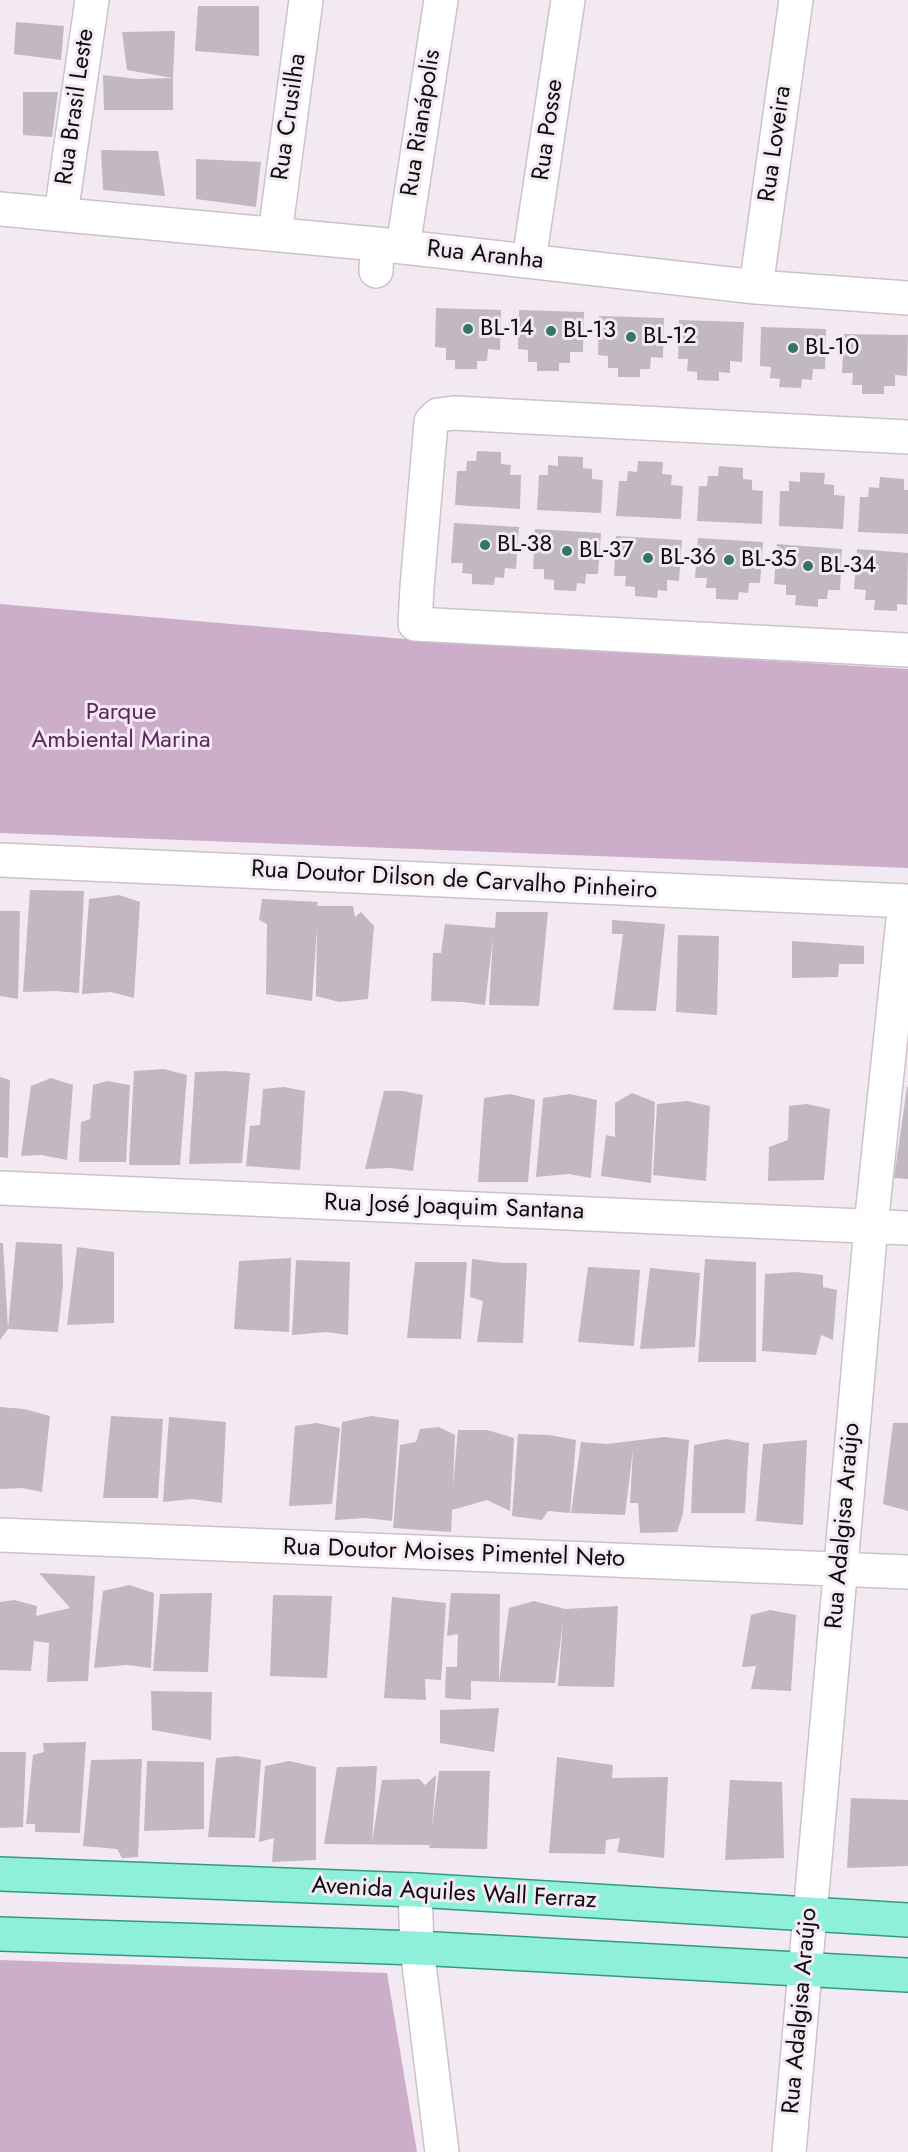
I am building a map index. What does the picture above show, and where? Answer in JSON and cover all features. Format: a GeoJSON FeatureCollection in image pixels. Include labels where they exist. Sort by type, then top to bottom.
{"type":"FeatureCollection","features":[{"type":"Feature","properties":{"kind":"main road","name":"Avenida Aquiles Wall Ferraz"},"geometry":{"type":"LineString","coordinates":[[0,1874],[416,1890],[908,1920]]}},
{"type":"Feature","properties":{"kind":"main road"},"geometry":{"type":"LineString","coordinates":[[0,1934],[417,1948],[908,1975]]}},
{"type":"Feature","properties":{"kind":"street","name":"Rua Brasil Leste"},"geometry":{"type":"LineString","coordinates":[[61,214],[92,0]]}},
{"type":"Feature","properties":{"kind":"street","name":"Rua Crusilha"},"geometry":{"type":"LineString","coordinates":[[275,234],[306,0]]}},
{"type":"Feature","properties":{"kind":"street","name":"Rua Rianápolis"},"geometry":{"type":"LineString","coordinates":[[385,254],[441,0]]}},
{"type":"Feature","properties":{"kind":"street","name":"Rua Posse"},"geometry":{"type":"LineString","coordinates":[[529,260],[568,0]]}},
{"type":"Feature","properties":{"kind":"street","name":"Rua Loveira"},"geometry":{"type":"LineString","coordinates":[[756,287],[796,0]]}},
{"type":"Feature","properties":{"kind":"street","name":"Rua Aranha"},"geometry":{"type":"LineString","coordinates":[[0,209],[275,234],[385,254],[529,260],[756,287],[908,298]]}},
{"type":"Feature","properties":{"kind":"street"},"geometry":{"type":"LineString","coordinates":[[908,437],[454,413],[438,415],[430,422],[416,624],[908,650]]}},
{"type":"Feature","properties":{"kind":"street","name":"Rua Doutor Dilson de Carvalho Pinheiro"},"geometry":{"type":"LineString","coordinates":[[0,860],[906,901]]}},
{"type":"Feature","properties":{"kind":"street","name":"Rua Adalgisa Araújo"},"geometry":{"type":"LineString","coordinates":[[789,2152],[803,1971],[871,1226],[906,901]]}},
{"type":"Feature","properties":{"kind":"street","name":"Rua José Joaquim Santana"},"geometry":{"type":"LineString","coordinates":[[0,1188],[908,1228]]}},
{"type":"Feature","properties":{"kind":"street","name":"Rua Doutor Moises Pimentel Neto"},"geometry":{"type":"LineString","coordinates":[[0,1534],[908,1572]]}},
{"type":"Feature","properties":{"kind":"street"},"geometry":{"type":"LineString","coordinates":[[416,1890],[417,1948],[442,2152]]}},
{"type":"Feature","properties":{"kind":"green space","name":"Parque Ambiental Marina"},"geometry":{"type":"Polygon","coordinates":[[[0,604],[405,639],[908,669],[908,868],[0,833],[0,604]]]}},
{"type":"Feature","properties":{"kind":"green space"},"geometry":{"type":"Polygon","coordinates":[[[0,1960],[387,1973],[417,2152],[0,2152],[0,1960]]]}},
{"type":"Feature","properties":{"kind":"building"},"geometry":{"type":"Polygon","coordinates":[[[198,6],[259,6],[259,56],[195,51],[198,6]]]}},
{"type":"Feature","properties":{"kind":"building"},"geometry":{"type":"Polygon","coordinates":[[[16,22],[64,26],[61,60],[14,54],[16,22]]]}},
{"type":"Feature","properties":{"kind":"building"},"geometry":{"type":"Polygon","coordinates":[[[175,31],[173,78],[127,70],[122,32],[175,31]]]}},
{"type":"Feature","properties":{"kind":"building"},"geometry":{"type":"Polygon","coordinates":[[[103,75],[138,79],[173,78],[173,110],[104,110],[103,75]]]}},
{"type":"Feature","properties":{"kind":"building"},"geometry":{"type":"Polygon","coordinates":[[[23,92],[58,92],[52,137],[23,135],[23,92]]]}},
{"type":"Feature","properties":{"kind":"building"},"geometry":{"type":"Polygon","coordinates":[[[101,150],[158,151],[165,196],[103,190],[101,150]]]}},
{"type":"Feature","properties":{"kind":"building"},"geometry":{"type":"Polygon","coordinates":[[[196,159],[261,162],[256,207],[196,199],[196,159]]]}},
{"type":"Feature","properties":{"kind":"building","name":"BL-14"},"geometry":{"type":"Polygon","coordinates":[[[436,308],[501,310],[500,350],[488,349],[487,361],[477,361],[477,369],[455,369],[455,360],[446,360],[446,348],[435,347],[436,308]]]}},
{"type":"Feature","properties":{"kind":"building","name":"BL-13"},"geometry":{"type":"Polygon","coordinates":[[[519,310],[584,312],[583,352],[570,352],[570,363],[559,363],[559,371],[537,371],[537,362],[528,362],[528,350],[518,349],[519,310]]]}},
{"type":"Feature","properties":{"kind":"building","name":"BL-12"},"geometry":{"type":"Polygon","coordinates":[[[599,316],[664,318],[663,358],[651,357],[650,369],[640,369],[640,377],[618,377],[618,368],[608,368],[608,356],[598,355],[599,316]]]}},
{"type":"Feature","properties":{"kind":"building"},"geometry":{"type":"Polygon","coordinates":[[[679,320],[744,322],[742,362],[730,361],[730,373],[719,372],[719,381],[697,380],[697,372],[687,371],[688,359],[678,359],[679,320]]]}},
{"type":"Feature","properties":{"kind":"building","name":"BL-10"},"geometry":{"type":"Polygon","coordinates":[[[761,327],[826,329],[825,369],[813,369],[812,380],[802,379],[801,388],[779,387],[780,379],[770,378],[771,367],[760,366],[761,327]]]}},
{"type":"Feature","properties":{"kind":"building"},"geometry":{"type":"Polygon","coordinates":[[[844,334],[908,335],[907,376],[895,375],[895,386],[884,386],[884,394],[862,394],[862,385],[852,385],[853,373],[842,373],[844,334]]]}},
{"type":"Feature","properties":{"kind":"building"},"geometry":{"type":"Polygon","coordinates":[[[477,451],[501,452],[501,464],[511,465],[510,475],[521,475],[520,509],[455,505],[457,471],[466,471],[467,461],[476,461],[477,451]]]}},
{"type":"Feature","properties":{"kind":"building"},"geometry":{"type":"Polygon","coordinates":[[[558,456],[583,457],[583,468],[592,469],[592,479],[603,480],[601,513],[537,510],[539,475],[548,475],[548,465],[558,466],[558,456]]]}},
{"type":"Feature","properties":{"kind":"building"},"geometry":{"type":"Polygon","coordinates":[[[638,461],[663,462],[662,474],[672,475],[671,485],[683,486],[681,519],[616,516],[619,481],[627,481],[628,471],[637,472],[638,461]]]}},
{"type":"Feature","properties":{"kind":"building"},"geometry":{"type":"Polygon","coordinates":[[[719,466],[743,468],[743,479],[752,480],[752,490],[763,491],[762,524],[697,521],[699,486],[707,486],[708,476],[718,476],[719,466]]]}},
{"type":"Feature","properties":{"kind":"building"},"geometry":{"type":"Polygon","coordinates":[[[800,472],[825,473],[824,484],[834,485],[834,495],[845,496],[843,529],[779,526],[780,491],[789,491],[789,481],[800,482],[800,472]]]}},
{"type":"Feature","properties":{"kind":"building"},"geometry":{"type":"Polygon","coordinates":[[[880,477],[904,479],[904,490],[908,490],[908,534],[858,532],[860,497],[868,497],[869,487],[879,488],[880,477]]]}},
{"type":"Feature","properties":{"kind":"building","name":"BL-38"},"geometry":{"type":"Polygon","coordinates":[[[454,523],[519,527],[516,569],[505,568],[504,578],[495,577],[494,585],[472,584],[472,574],[462,573],[463,563],[451,563],[454,523]]]}},
{"type":"Feature","properties":{"kind":"building","name":"BL-37"},"geometry":{"type":"Polygon","coordinates":[[[535,529],[601,533],[598,574],[586,574],[585,584],[577,583],[576,591],[554,590],[554,580],[544,579],[544,569],[533,569],[535,529]]]}},
{"type":"Feature","properties":{"kind":"building","name":"BL-36"},"geometry":{"type":"Polygon","coordinates":[[[616,536],[682,540],[679,581],[667,580],[667,591],[658,590],[657,598],[635,596],[635,587],[625,586],[626,576],[614,576],[616,536]]]}},
{"type":"Feature","properties":{"kind":"building","name":"BL-35"},"geometry":{"type":"Polygon","coordinates":[[[698,538],[763,542],[760,583],[749,583],[748,593],[739,592],[738,600],[716,599],[716,588],[706,588],[707,578],[695,578],[698,538]]]}},
{"type":"Feature","properties":{"kind":"building","name":"BL-34"},"geometry":{"type":"Polygon","coordinates":[[[777,544],[842,549],[840,590],[828,590],[827,599],[818,599],[818,607],[795,605],[796,595],[786,595],[786,585],[774,584],[777,544]]]}},
{"type":"Feature","properties":{"kind":"building"},"geometry":{"type":"Polygon","coordinates":[[[857,549],[908,553],[907,605],[897,604],[897,611],[874,610],[875,600],[865,600],[866,590],[854,589],[857,549]]]}},
{"type":"Feature","properties":{"kind":"building"},"geometry":{"type":"Polygon","coordinates":[[[30,890],[84,891],[79,993],[23,992],[30,890]]]}},
{"type":"Feature","properties":{"kind":"building"},"geometry":{"type":"Polygon","coordinates":[[[119,895],[140,902],[134,998],[111,992],[82,994],[89,899],[119,895]]]}},
{"type":"Feature","properties":{"kind":"building"},"geometry":{"type":"Polygon","coordinates":[[[262,899],[318,902],[317,906],[353,906],[355,917],[361,912],[374,926],[368,999],[339,1002],[316,996],[317,927],[312,1001],[266,994],[267,924],[259,920],[262,899]]]}},
{"type":"Feature","properties":{"kind":"building"},"geometry":{"type":"Polygon","coordinates":[[[0,911],[20,911],[18,999],[0,996],[0,911]]]}},
{"type":"Feature","properties":{"kind":"building"},"geometry":{"type":"Polygon","coordinates":[[[496,912],[548,912],[539,1006],[489,1005],[493,937],[485,1005],[431,1001],[433,953],[441,953],[445,924],[495,928],[496,912]]]}},
{"type":"Feature","properties":{"kind":"building"},"geometry":{"type":"Polygon","coordinates":[[[612,920],[665,924],[656,1011],[613,1010],[623,934],[612,934],[612,920]]]}},
{"type":"Feature","properties":{"kind":"building"},"geometry":{"type":"Polygon","coordinates":[[[678,935],[719,936],[717,1015],[676,1012],[678,935]]]}},
{"type":"Feature","properties":{"kind":"building"},"geometry":{"type":"Polygon","coordinates":[[[792,941],[864,946],[864,964],[839,964],[838,977],[792,978],[792,941]]]}},
{"type":"Feature","properties":{"kind":"building"},"geometry":{"type":"Polygon","coordinates":[[[164,1069],[187,1075],[180,1165],[129,1165],[134,1071],[164,1069]]]}},
{"type":"Feature","properties":{"kind":"building"},"geometry":{"type":"Polygon","coordinates":[[[195,1072],[250,1073],[242,1163],[189,1164],[195,1072]]]}},
{"type":"Feature","properties":{"kind":"building"},"geometry":{"type":"Polygon","coordinates":[[[0,1077],[10,1080],[8,1158],[0,1157],[0,1077]]]}},
{"type":"Feature","properties":{"kind":"building"},"geometry":{"type":"Polygon","coordinates":[[[51,1078],[73,1085],[67,1160],[41,1155],[21,1156],[31,1086],[51,1078]]]}},
{"type":"Feature","properties":{"kind":"building"},"geometry":{"type":"Polygon","coordinates":[[[107,1081],[130,1085],[126,1162],[79,1162],[81,1122],[90,1119],[93,1085],[107,1081]]]}},
{"type":"Feature","properties":{"kind":"building"},"geometry":{"type":"Polygon","coordinates":[[[284,1087],[305,1091],[300,1170],[246,1166],[250,1126],[260,1125],[263,1089],[284,1087]]]}},
{"type":"Feature","properties":{"kind":"building"},"geometry":{"type":"Polygon","coordinates":[[[908,1087],[908,1179],[894,1178],[908,1087]]]}},
{"type":"Feature","properties":{"kind":"building"},"geometry":{"type":"Polygon","coordinates":[[[384,1091],[403,1091],[423,1095],[413,1171],[391,1168],[365,1169],[384,1091]]]}},
{"type":"Feature","properties":{"kind":"building"},"geometry":{"type":"Polygon","coordinates":[[[632,1093],[655,1102],[651,1183],[601,1176],[606,1135],[615,1137],[615,1103],[632,1093]]]}},
{"type":"Feature","properties":{"kind":"building"},"geometry":{"type":"Polygon","coordinates":[[[510,1094],[535,1100],[528,1182],[478,1182],[484,1098],[510,1094]]]}},
{"type":"Feature","properties":{"kind":"building"},"geometry":{"type":"Polygon","coordinates":[[[570,1094],[597,1100],[591,1178],[569,1174],[536,1177],[543,1098],[570,1094]]]}},
{"type":"Feature","properties":{"kind":"building"},"geometry":{"type":"Polygon","coordinates":[[[687,1101],[710,1106],[706,1181],[653,1175],[657,1104],[687,1101]]]}},
{"type":"Feature","properties":{"kind":"building"},"geometry":{"type":"Polygon","coordinates":[[[807,1104],[830,1109],[824,1180],[768,1181],[769,1147],[788,1140],[789,1106],[807,1104]]]}},
{"type":"Feature","properties":{"kind":"building"},"geometry":{"type":"Polygon","coordinates":[[[16,1242],[62,1244],[63,1285],[58,1332],[8,1329],[16,1242]]]}},
{"type":"Feature","properties":{"kind":"building"},"geometry":{"type":"Polygon","coordinates":[[[0,1243],[3,1243],[8,1329],[0,1340],[0,1243]]]}},
{"type":"Feature","properties":{"kind":"building"},"geometry":{"type":"Polygon","coordinates":[[[77,1247],[114,1252],[114,1323],[67,1325],[77,1247]]]}},
{"type":"Feature","properties":{"kind":"building"},"geometry":{"type":"Polygon","coordinates":[[[291,1258],[289,1332],[234,1329],[239,1261],[291,1258]]]}},
{"type":"Feature","properties":{"kind":"building"},"geometry":{"type":"Polygon","coordinates":[[[472,1259],[527,1263],[523,1343],[477,1342],[483,1301],[470,1297],[472,1259]]]}},
{"type":"Feature","properties":{"kind":"building"},"geometry":{"type":"Polygon","coordinates":[[[705,1259],[756,1262],[756,1362],[698,1362],[705,1259]]]}},
{"type":"Feature","properties":{"kind":"building"},"geometry":{"type":"Polygon","coordinates":[[[296,1260],[350,1262],[348,1335],[326,1332],[292,1335],[296,1260]]]}},
{"type":"Feature","properties":{"kind":"building"},"geometry":{"type":"Polygon","coordinates":[[[415,1262],[467,1262],[461,1339],[407,1338],[415,1262]]]}},
{"type":"Feature","properties":{"kind":"building"},"geometry":{"type":"Polygon","coordinates":[[[588,1267],[640,1270],[634,1346],[578,1342],[588,1267]]]}},
{"type":"Feature","properties":{"kind":"building"},"geometry":{"type":"Polygon","coordinates":[[[650,1268],[700,1273],[695,1347],[640,1349],[650,1268]]]}},
{"type":"Feature","properties":{"kind":"building"},"geometry":{"type":"Polygon","coordinates":[[[796,1272],[823,1275],[823,1287],[837,1290],[833,1340],[821,1335],[816,1355],[762,1351],[765,1274],[796,1272]]]}},
{"type":"Feature","properties":{"kind":"building"},"geometry":{"type":"Polygon","coordinates":[[[0,1407],[24,1409],[50,1416],[42,1492],[22,1488],[0,1489],[0,1407]]]}},
{"type":"Feature","properties":{"kind":"building"},"geometry":{"type":"Polygon","coordinates":[[[111,1416],[163,1419],[158,1498],[103,1498],[111,1416]]]}},
{"type":"Feature","properties":{"kind":"building"},"geometry":{"type":"Polygon","coordinates":[[[371,1416],[399,1420],[392,1521],[366,1518],[335,1520],[342,1422],[371,1416]]]}},
{"type":"Feature","properties":{"kind":"building"},"geometry":{"type":"Polygon","coordinates":[[[169,1417],[226,1422],[222,1503],[192,1499],[163,1502],[169,1417]]]}},
{"type":"Feature","properties":{"kind":"building"},"geometry":{"type":"Polygon","coordinates":[[[317,1423],[340,1428],[332,1504],[289,1506],[295,1426],[317,1423]]]}},
{"type":"Feature","properties":{"kind":"building"},"geometry":{"type":"Polygon","coordinates":[[[893,1423],[908,1423],[908,1511],[883,1504],[893,1423]]]}},
{"type":"Feature","properties":{"kind":"building"},"geometry":{"type":"Polygon","coordinates":[[[439,1427],[455,1435],[453,1487],[458,1430],[487,1430],[514,1438],[510,1511],[487,1500],[452,1510],[451,1532],[393,1528],[400,1445],[416,1442],[420,1429],[439,1427]]]}},
{"type":"Feature","properties":{"kind":"building"},"geometry":{"type":"Polygon","coordinates":[[[518,1434],[549,1435],[576,1440],[570,1513],[548,1511],[542,1520],[512,1516],[518,1434]]]}},
{"type":"Feature","properties":{"kind":"building"},"geometry":{"type":"Polygon","coordinates":[[[664,1437],[689,1440],[683,1514],[677,1532],[640,1533],[638,1503],[630,1503],[633,1449],[625,1515],[571,1513],[581,1442],[607,1444],[664,1437]]]}},
{"type":"Feature","properties":{"kind":"building"},"geometry":{"type":"Polygon","coordinates":[[[726,1439],[749,1443],[745,1513],[691,1513],[694,1445],[726,1439]]]}},
{"type":"Feature","properties":{"kind":"building"},"geometry":{"type":"Polygon","coordinates":[[[807,1440],[803,1525],[756,1521],[763,1444],[807,1440]]]}},
{"type":"Feature","properties":{"kind":"building"},"geometry":{"type":"Polygon","coordinates":[[[39,1573],[95,1576],[88,1681],[47,1682],[49,1643],[34,1641],[31,1671],[0,1670],[0,1602],[14,1600],[37,1606],[36,1616],[70,1608],[39,1573]]]}},
{"type":"Feature","properties":{"kind":"building"},"geometry":{"type":"Polygon","coordinates":[[[129,1585],[154,1593],[151,1668],[126,1665],[94,1668],[103,1591],[129,1585]]]}},
{"type":"Feature","properties":{"kind":"building"},"geometry":{"type":"Polygon","coordinates":[[[212,1593],[208,1672],[153,1671],[160,1594],[212,1593]]]}},
{"type":"Feature","properties":{"kind":"building"},"geometry":{"type":"Polygon","coordinates":[[[451,1593],[500,1594],[499,1682],[471,1681],[471,1700],[445,1698],[446,1667],[457,1667],[458,1634],[447,1636],[451,1593]]]}},
{"type":"Feature","properties":{"kind":"building"},"geometry":{"type":"Polygon","coordinates":[[[273,1595],[332,1596],[327,1678],[270,1676],[273,1595]]]}},
{"type":"Feature","properties":{"kind":"building"},"geometry":{"type":"Polygon","coordinates":[[[392,1597],[446,1603],[441,1680],[425,1679],[426,1700],[384,1698],[392,1597]]]}},
{"type":"Feature","properties":{"kind":"building"},"geometry":{"type":"Polygon","coordinates":[[[534,1601],[565,1609],[618,1606],[614,1687],[558,1686],[563,1622],[555,1683],[499,1682],[509,1608],[534,1601]]]}},
{"type":"Feature","properties":{"kind":"building"},"geometry":{"type":"Polygon","coordinates":[[[770,1610],[796,1615],[791,1691],[751,1689],[756,1666],[742,1667],[751,1615],[770,1610]]]}},
{"type":"Feature","properties":{"kind":"building"},"geometry":{"type":"Polygon","coordinates":[[[151,1691],[212,1692],[211,1740],[152,1730],[151,1691]]]}},
{"type":"Feature","properties":{"kind":"building"},"geometry":{"type":"Polygon","coordinates":[[[499,1708],[494,1752],[440,1743],[440,1710],[499,1708]]]}},
{"type":"Feature","properties":{"kind":"building"},"geometry":{"type":"Polygon","coordinates":[[[86,1742],[80,1833],[35,1832],[35,1824],[26,1824],[33,1755],[44,1752],[43,1743],[86,1742]]]}},
{"type":"Feature","properties":{"kind":"building"},"geometry":{"type":"Polygon","coordinates":[[[0,1752],[26,1752],[23,1827],[0,1828],[0,1752]]]}},
{"type":"Feature","properties":{"kind":"building"},"geometry":{"type":"Polygon","coordinates":[[[237,1756],[261,1760],[255,1838],[208,1837],[216,1758],[237,1756]]]}},
{"type":"Feature","properties":{"kind":"building"},"geometry":{"type":"Polygon","coordinates":[[[557,1757],[613,1765],[612,1778],[668,1777],[664,1858],[617,1852],[620,1838],[606,1840],[605,1854],[549,1853],[557,1757]]]}},
{"type":"Feature","properties":{"kind":"building"},"geometry":{"type":"Polygon","coordinates":[[[142,1759],[138,1857],[122,1858],[117,1849],[83,1846],[91,1760],[142,1759]]]}},
{"type":"Feature","properties":{"kind":"building"},"geometry":{"type":"Polygon","coordinates":[[[147,1761],[204,1762],[204,1829],[144,1831],[147,1761]]]}},
{"type":"Feature","properties":{"kind":"building"},"geometry":{"type":"Polygon","coordinates":[[[289,1761],[316,1767],[316,1860],[272,1862],[274,1838],[259,1842],[265,1766],[289,1761]]]}},
{"type":"Feature","properties":{"kind":"building"},"geometry":{"type":"Polygon","coordinates":[[[377,1766],[372,1842],[382,1780],[419,1779],[425,1785],[436,1775],[432,1828],[439,1771],[490,1771],[487,1849],[429,1848],[430,1845],[324,1844],[337,1767],[377,1766]]]}},
{"type":"Feature","properties":{"kind":"building"},"geometry":{"type":"Polygon","coordinates":[[[730,1780],[782,1782],[784,1858],[725,1860],[730,1780]]]}},
{"type":"Feature","properties":{"kind":"building"},"geometry":{"type":"Polygon","coordinates":[[[851,1798],[908,1800],[908,1866],[847,1868],[851,1798]]]}},
{"type":"Feature","properties":{"kind":"place","name":"BL-14"},"geometry":{"type":"Point","coordinates":[468,329]}},
{"type":"Feature","properties":{"kind":"place","name":"BL-13"},"geometry":{"type":"Point","coordinates":[551,331]}},
{"type":"Feature","properties":{"kind":"place","name":"BL-12"},"geometry":{"type":"Point","coordinates":[631,337]}},
{"type":"Feature","properties":{"kind":"place","name":"BL-10"},"geometry":{"type":"Point","coordinates":[793,348]}},
{"type":"Feature","properties":{"kind":"place","name":"BL-38"},"geometry":{"type":"Point","coordinates":[485,545]}},
{"type":"Feature","properties":{"kind":"place","name":"BL-37"},"geometry":{"type":"Point","coordinates":[567,551]}},
{"type":"Feature","properties":{"kind":"place","name":"BL-36"},"geometry":{"type":"Point","coordinates":[648,558]}},
{"type":"Feature","properties":{"kind":"place","name":"BL-35"},"geometry":{"type":"Point","coordinates":[729,560]}},
{"type":"Feature","properties":{"kind":"place","name":"BL-34"},"geometry":{"type":"Point","coordinates":[808,566]}}]}
